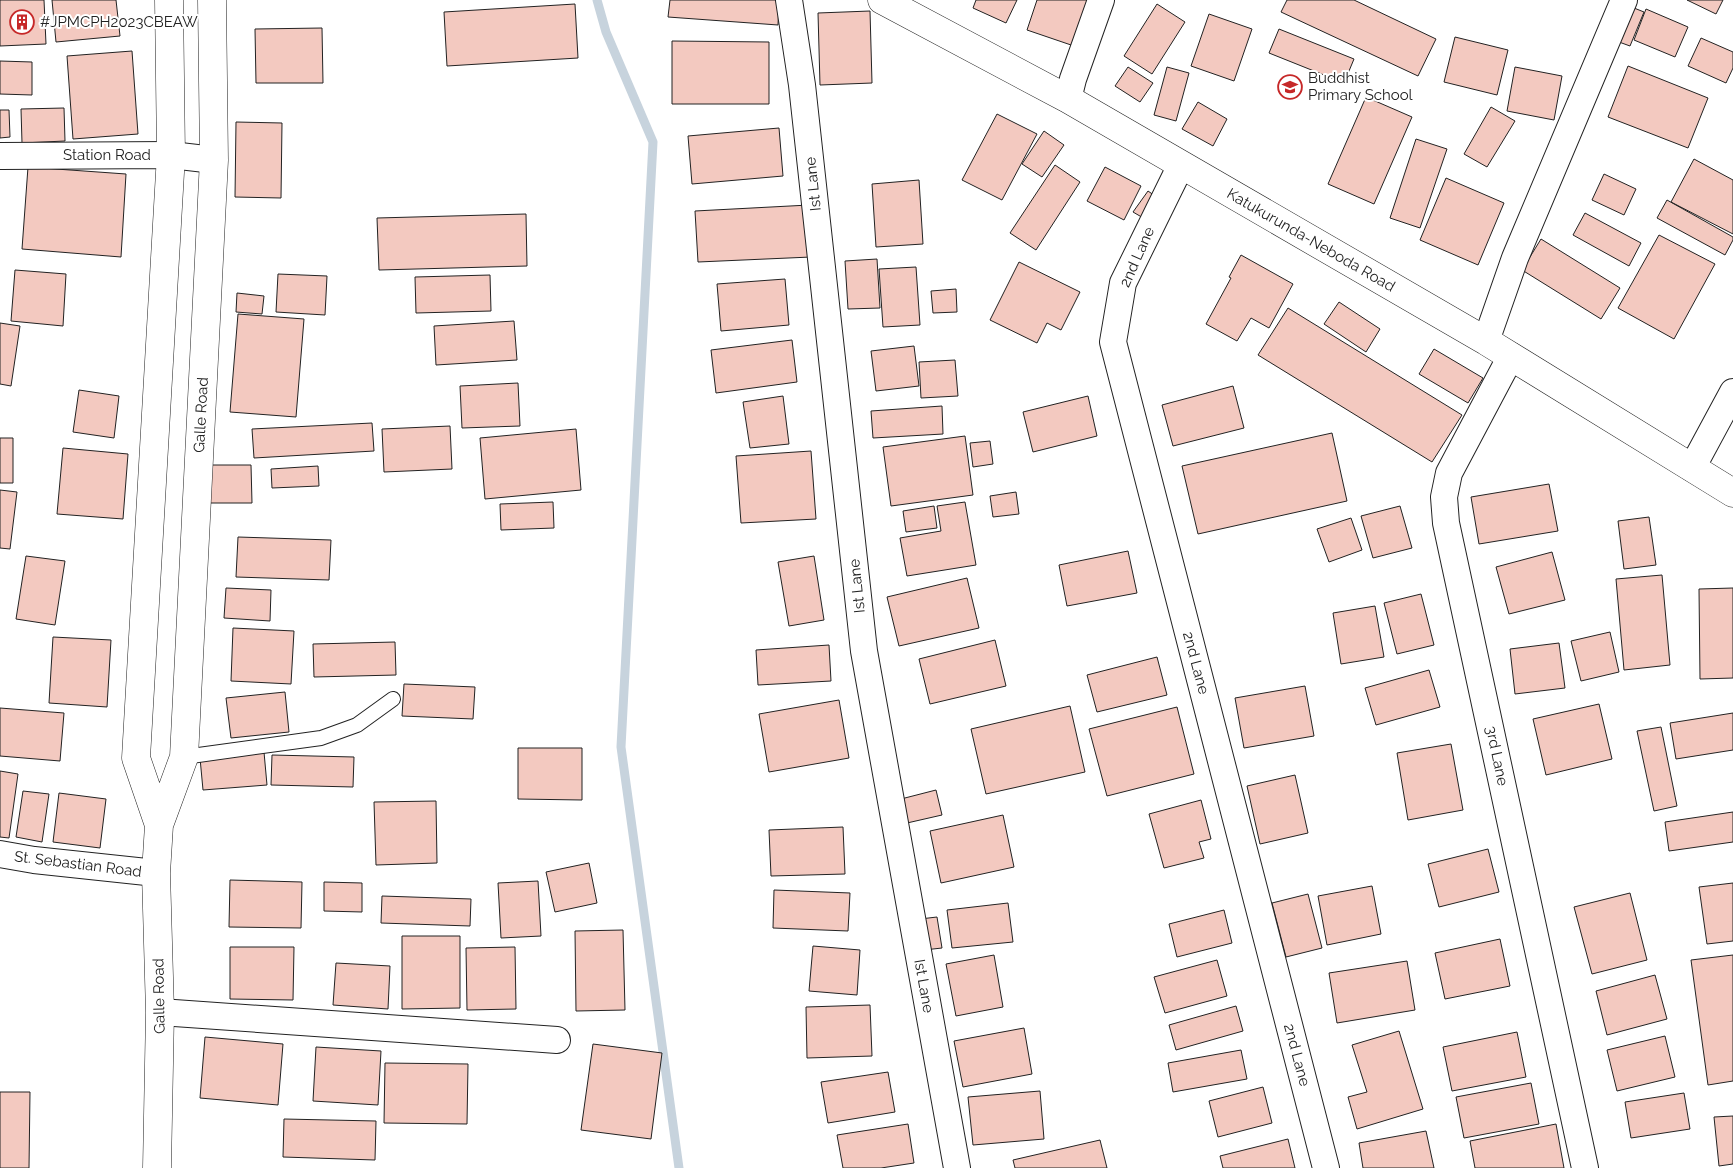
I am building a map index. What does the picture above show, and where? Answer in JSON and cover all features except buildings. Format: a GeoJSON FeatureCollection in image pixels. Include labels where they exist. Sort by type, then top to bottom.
{"type":"FeatureCollection","features":[{"type":"Feature","properties":{"kind":"main road","name":"Galle Road"},"geometry":{"type":"LineString","coordinates":[[159,825],[136,758],[171,155],[169,0]]}},
{"type":"Feature","properties":{"kind":"main road","name":"Galle Road"},"geometry":{"type":"LineString","coordinates":[[157,1168],[160,1012],[156,873],[159,825],[184,758],[214,160],[212,0]]}},
{"type":"Feature","properties":{"kind":"main road","name":"Katukurunda-Neboda Road"},"geometry":{"type":"LineString","coordinates":[[882,0],[1068,99],[1486,341],[1733,493]]}},
{"type":"Feature","properties":{"kind":"street","name":"Ist Lane"},"geometry":{"type":"LineString","coordinates":[[789,0],[802,85],[864,651],[957,1168]]}},
{"type":"Feature","properties":{"kind":"street"},"geometry":{"type":"LineString","coordinates":[[1068,99],[1073,79],[1101,0]]}},
{"type":"Feature","properties":{"kind":"street"},"geometry":{"type":"LineString","coordinates":[[1486,341],[1515,258],[1624,0]]}},
{"type":"Feature","properties":{"kind":"street","name":"Station Road"},"geometry":{"type":"LineString","coordinates":[[0,156],[171,155],[214,160]]}},
{"type":"Feature","properties":{"kind":"street","name":"2nd Lane"},"geometry":{"type":"LineString","coordinates":[[1181,165],[1123,283],[1113,342],[1326,1168]]}},
{"type":"Feature","properties":{"kind":"street","name":"3rd Lane"},"geometry":{"type":"LineString","coordinates":[[1511,356],[1449,473],[1444,497],[1446,523],[1585,1168]]}},
{"type":"Feature","properties":{"kind":"street"},"geometry":{"type":"LineString","coordinates":[[1692,468],[1733,392]]}},
{"type":"Feature","properties":{"kind":"street","name":"St. Sebastian Road"},"geometry":{"type":"LineString","coordinates":[[0,854],[34,860],[156,873]]}},
{"type":"Feature","properties":{"kind":"street"},"geometry":{"type":"LineString","coordinates":[[160,1012],[557,1040]]}},
{"type":"Feature","properties":{"kind":"lane"},"geometry":{"type":"LineString","coordinates":[[184,758],[321,738],[357,725],[393,699]]}},
{"type":"Feature","properties":{"kind":"waterway"},"geometry":{"type":"LineString","coordinates":[[597,0],[606,32],[653,142],[621,747],[679,1168]]}},
{"type":"Feature","properties":{"kind":"place","name":"#JPMCPH2023CBEAW"},"geometry":{"type":"Point","coordinates":[22,22]}},
{"type":"Feature","properties":{"kind":"place","name":"Buddhist Primary School"},"geometry":{"type":"Point","coordinates":[1290,87]}}]}
